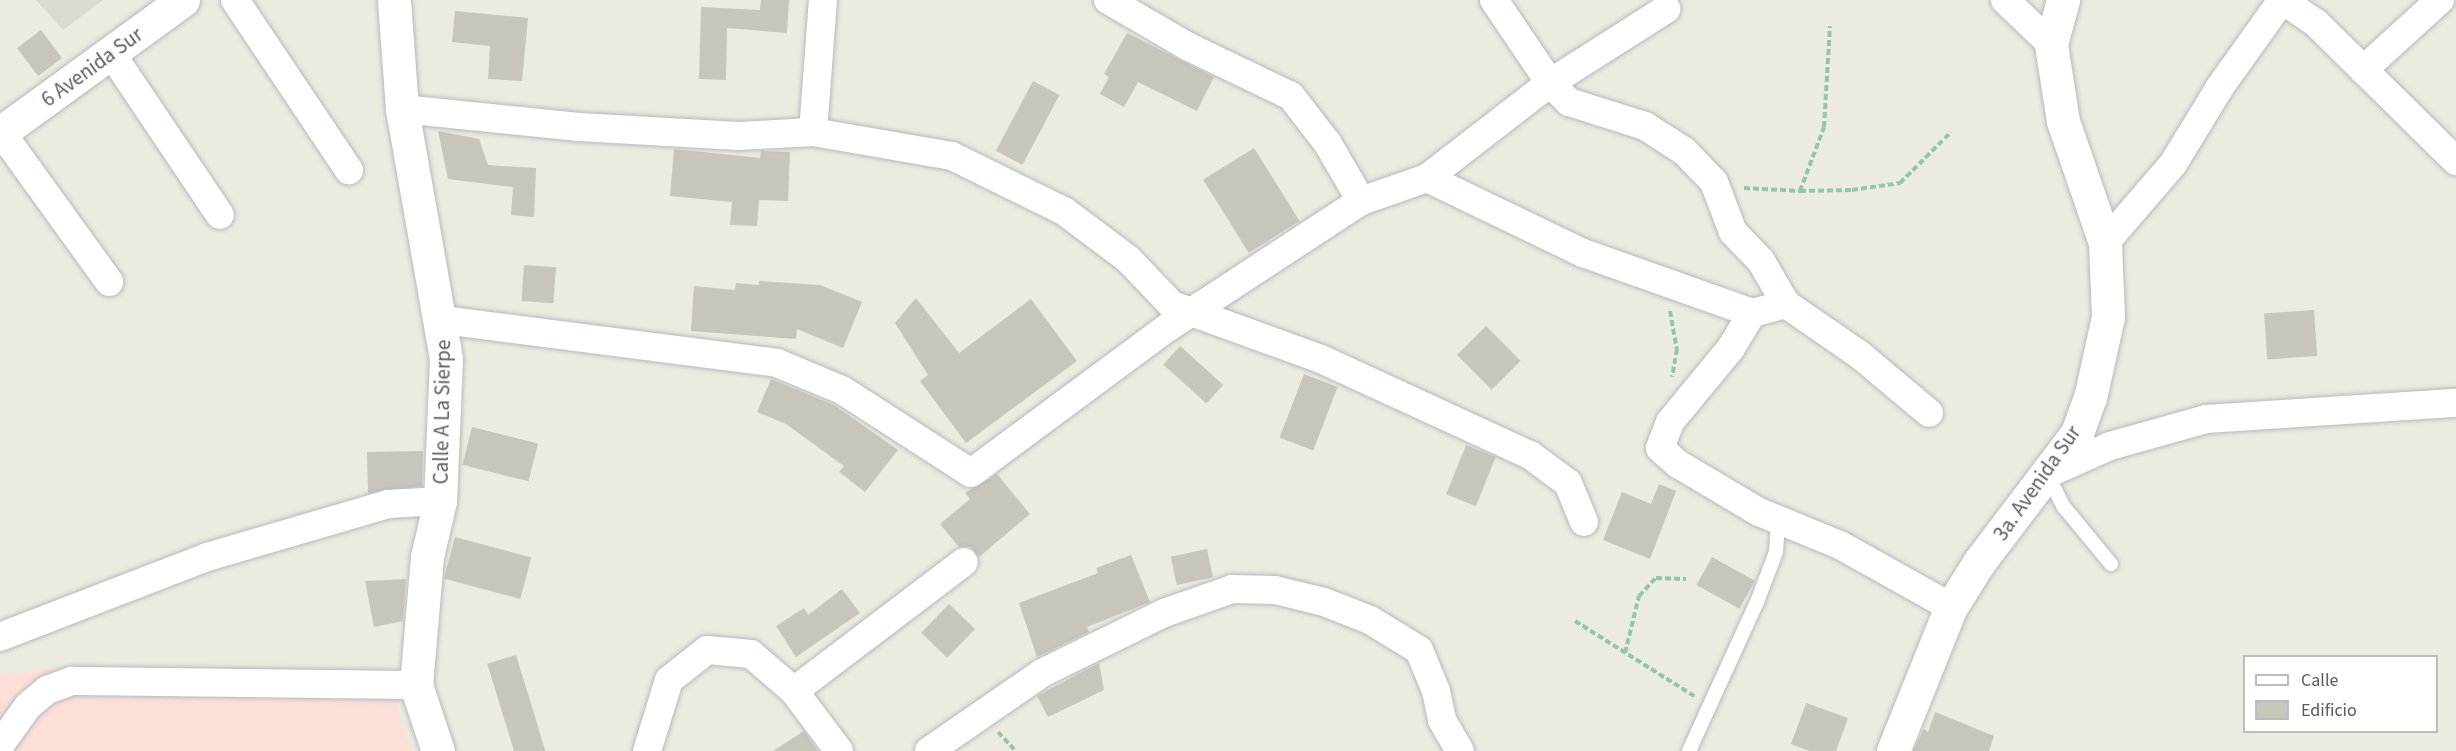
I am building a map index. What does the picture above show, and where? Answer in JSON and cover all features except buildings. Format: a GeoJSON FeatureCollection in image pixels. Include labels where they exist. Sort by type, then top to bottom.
{"type":"FeatureCollection","features":[{"type":"Feature","properties":{"kind":"street","name":"6 Avenida Sur"},"geometry":{"type":"LineString","coordinates":[[0,133],[183,0]]}},
{"type":"Feature","properties":{"kind":"street"},"geometry":{"type":"LineString","coordinates":[[236,0],[349,170]]}},
{"type":"Feature","properties":{"kind":"street","name":"Calle A La Sierpe"},"geometry":{"type":"LineString","coordinates":[[394,0],[402,109],[442,320],[447,359],[440,501],[427,557],[416,685],[438,751]]}},
{"type":"Feature","properties":{"kind":"street"},"geometry":{"type":"LineString","coordinates":[[813,132],[823,0]]}},
{"type":"Feature","properties":{"kind":"street"},"geometry":{"type":"LineString","coordinates":[[1108,0],[1187,46],[1291,96],[1328,144],[1361,201]]}},
{"type":"Feature","properties":{"kind":"street"},"geometry":{"type":"LineString","coordinates":[[1494,0],[1550,83],[1569,102],[1645,126],[1684,151],[1714,182],[1733,232],[1761,261],[1786,304],[1860,355],[1929,413]]}},
{"type":"Feature","properties":{"kind":"street"},"geometry":{"type":"LineString","coordinates":[[2005,0],[2051,44],[2063,0]]}},
{"type":"Feature","properties":{"kind":"street"},"geometry":{"type":"LineString","coordinates":[[2105,243],[2174,164],[2220,87],[2282,0],[2316,23],[2456,161]]}},
{"type":"Feature","properties":{"kind":"street"},"geometry":{"type":"LineString","coordinates":[[2363,70],[2440,0]]}},
{"type":"Feature","properties":{"kind":"street"},"geometry":{"type":"LineString","coordinates":[[442,320],[777,363],[842,390],[971,473],[1192,314],[1361,201],[1426,178],[1550,83],[1666,9]]}},
{"type":"Feature","properties":{"kind":"street","name":"3a. Avenida Sur"},"geometry":{"type":"LineString","coordinates":[[1893,751],[1950,607],[1980,561],[2076,433],[2090,398],[2108,316],[2105,243],[2063,121],[2051,44]]}},
{"type":"Feature","properties":{"kind":"street"},"geometry":{"type":"LineString","coordinates":[[111,53],[220,215]]}},
{"type":"Feature","properties":{"kind":"street"},"geometry":{"type":"LineString","coordinates":[[402,109],[579,127],[739,136],[813,132],[952,156],[1064,211],[1128,259],[1172,305],[1321,359],[1530,455],[1568,483],[1584,522]]}},
{"type":"Feature","properties":{"kind":"street"},"geometry":{"type":"LineString","coordinates":[[0,133],[109,282]]}},
{"type":"Feature","properties":{"kind":"street"},"geometry":{"type":"LineString","coordinates":[[1426,178],[1583,253],[1752,313],[1786,304]]}},
{"type":"Feature","properties":{"kind":"street"},"geometry":{"type":"LineString","coordinates":[[1752,313],[1731,348],[1670,422],[1660,448],[1678,464],[1778,520],[1840,545],[1950,607]]}},
{"type":"Feature","properties":{"kind":"street"},"geometry":{"type":"LineString","coordinates":[[2047,474],[2110,446],[2206,419],[2456,403]]}},
{"type":"Feature","properties":{"kind":"street"},"geometry":{"type":"LineString","coordinates":[[0,636],[207,557],[388,504],[440,501]]}},
{"type":"Feature","properties":{"kind":"street"},"geometry":{"type":"LineString","coordinates":[[794,691],[963,562]]}},
{"type":"Feature","properties":{"kind":"street"},"geometry":{"type":"LineString","coordinates":[[929,751],[1042,673],[1164,613],[1232,589],[1243,589],[1275,590],[1324,602],[1370,620],[1419,650],[1436,691],[1442,720],[1460,751]]}},
{"type":"Feature","properties":{"kind":"street"},"geometry":{"type":"LineString","coordinates":[[647,751],[669,680],[707,650],[751,654],[794,691],[839,751]]}},
{"type":"Feature","properties":{"kind":"street"},"geometry":{"type":"LineString","coordinates":[[0,745],[28,706],[48,690],[72,681],[416,685]]}},
{"type":"Feature","properties":{"kind":"lane"},"geometry":{"type":"LineString","coordinates":[[2047,474],[2064,507],[2111,564]]}},
{"type":"Feature","properties":{"kind":"lane"},"geometry":{"type":"LineString","coordinates":[[1689,751],[1776,552],[1778,520]]}},
{"type":"Feature","properties":{"kind":"path"},"geometry":{"type":"LineString","coordinates":[[1800,191],[1824,128],[1830,26]]}},
{"type":"Feature","properties":{"kind":"path"},"geometry":{"type":"LineString","coordinates":[[1714,182],[1747,189],[1800,191],[1852,190],[1900,183],[1951,132]]}},
{"type":"Feature","properties":{"kind":"path"},"geometry":{"type":"LineString","coordinates":[[1663,281],[1677,349],[1670,386],[1683,407]]}},
{"type":"Feature","properties":{"kind":"path"},"geometry":{"type":"LineString","coordinates":[[1625,653],[1639,596],[1656,578],[1686,579]]}},
{"type":"Feature","properties":{"kind":"path"},"geometry":{"type":"LineString","coordinates":[[1575,621],[1708,705]]}},
{"type":"Feature","properties":{"kind":"shaded area"},"geometry":{"type":"Polygon","coordinates":[[[36,0],[103,0],[63,30],[36,0]]]}},
{"type":"Feature","properties":{"kind":"shaded area"},"geometry":{"type":"Polygon","coordinates":[[[57,668],[296,669],[386,674],[411,751],[0,751],[0,675],[57,668]]]}}]}
